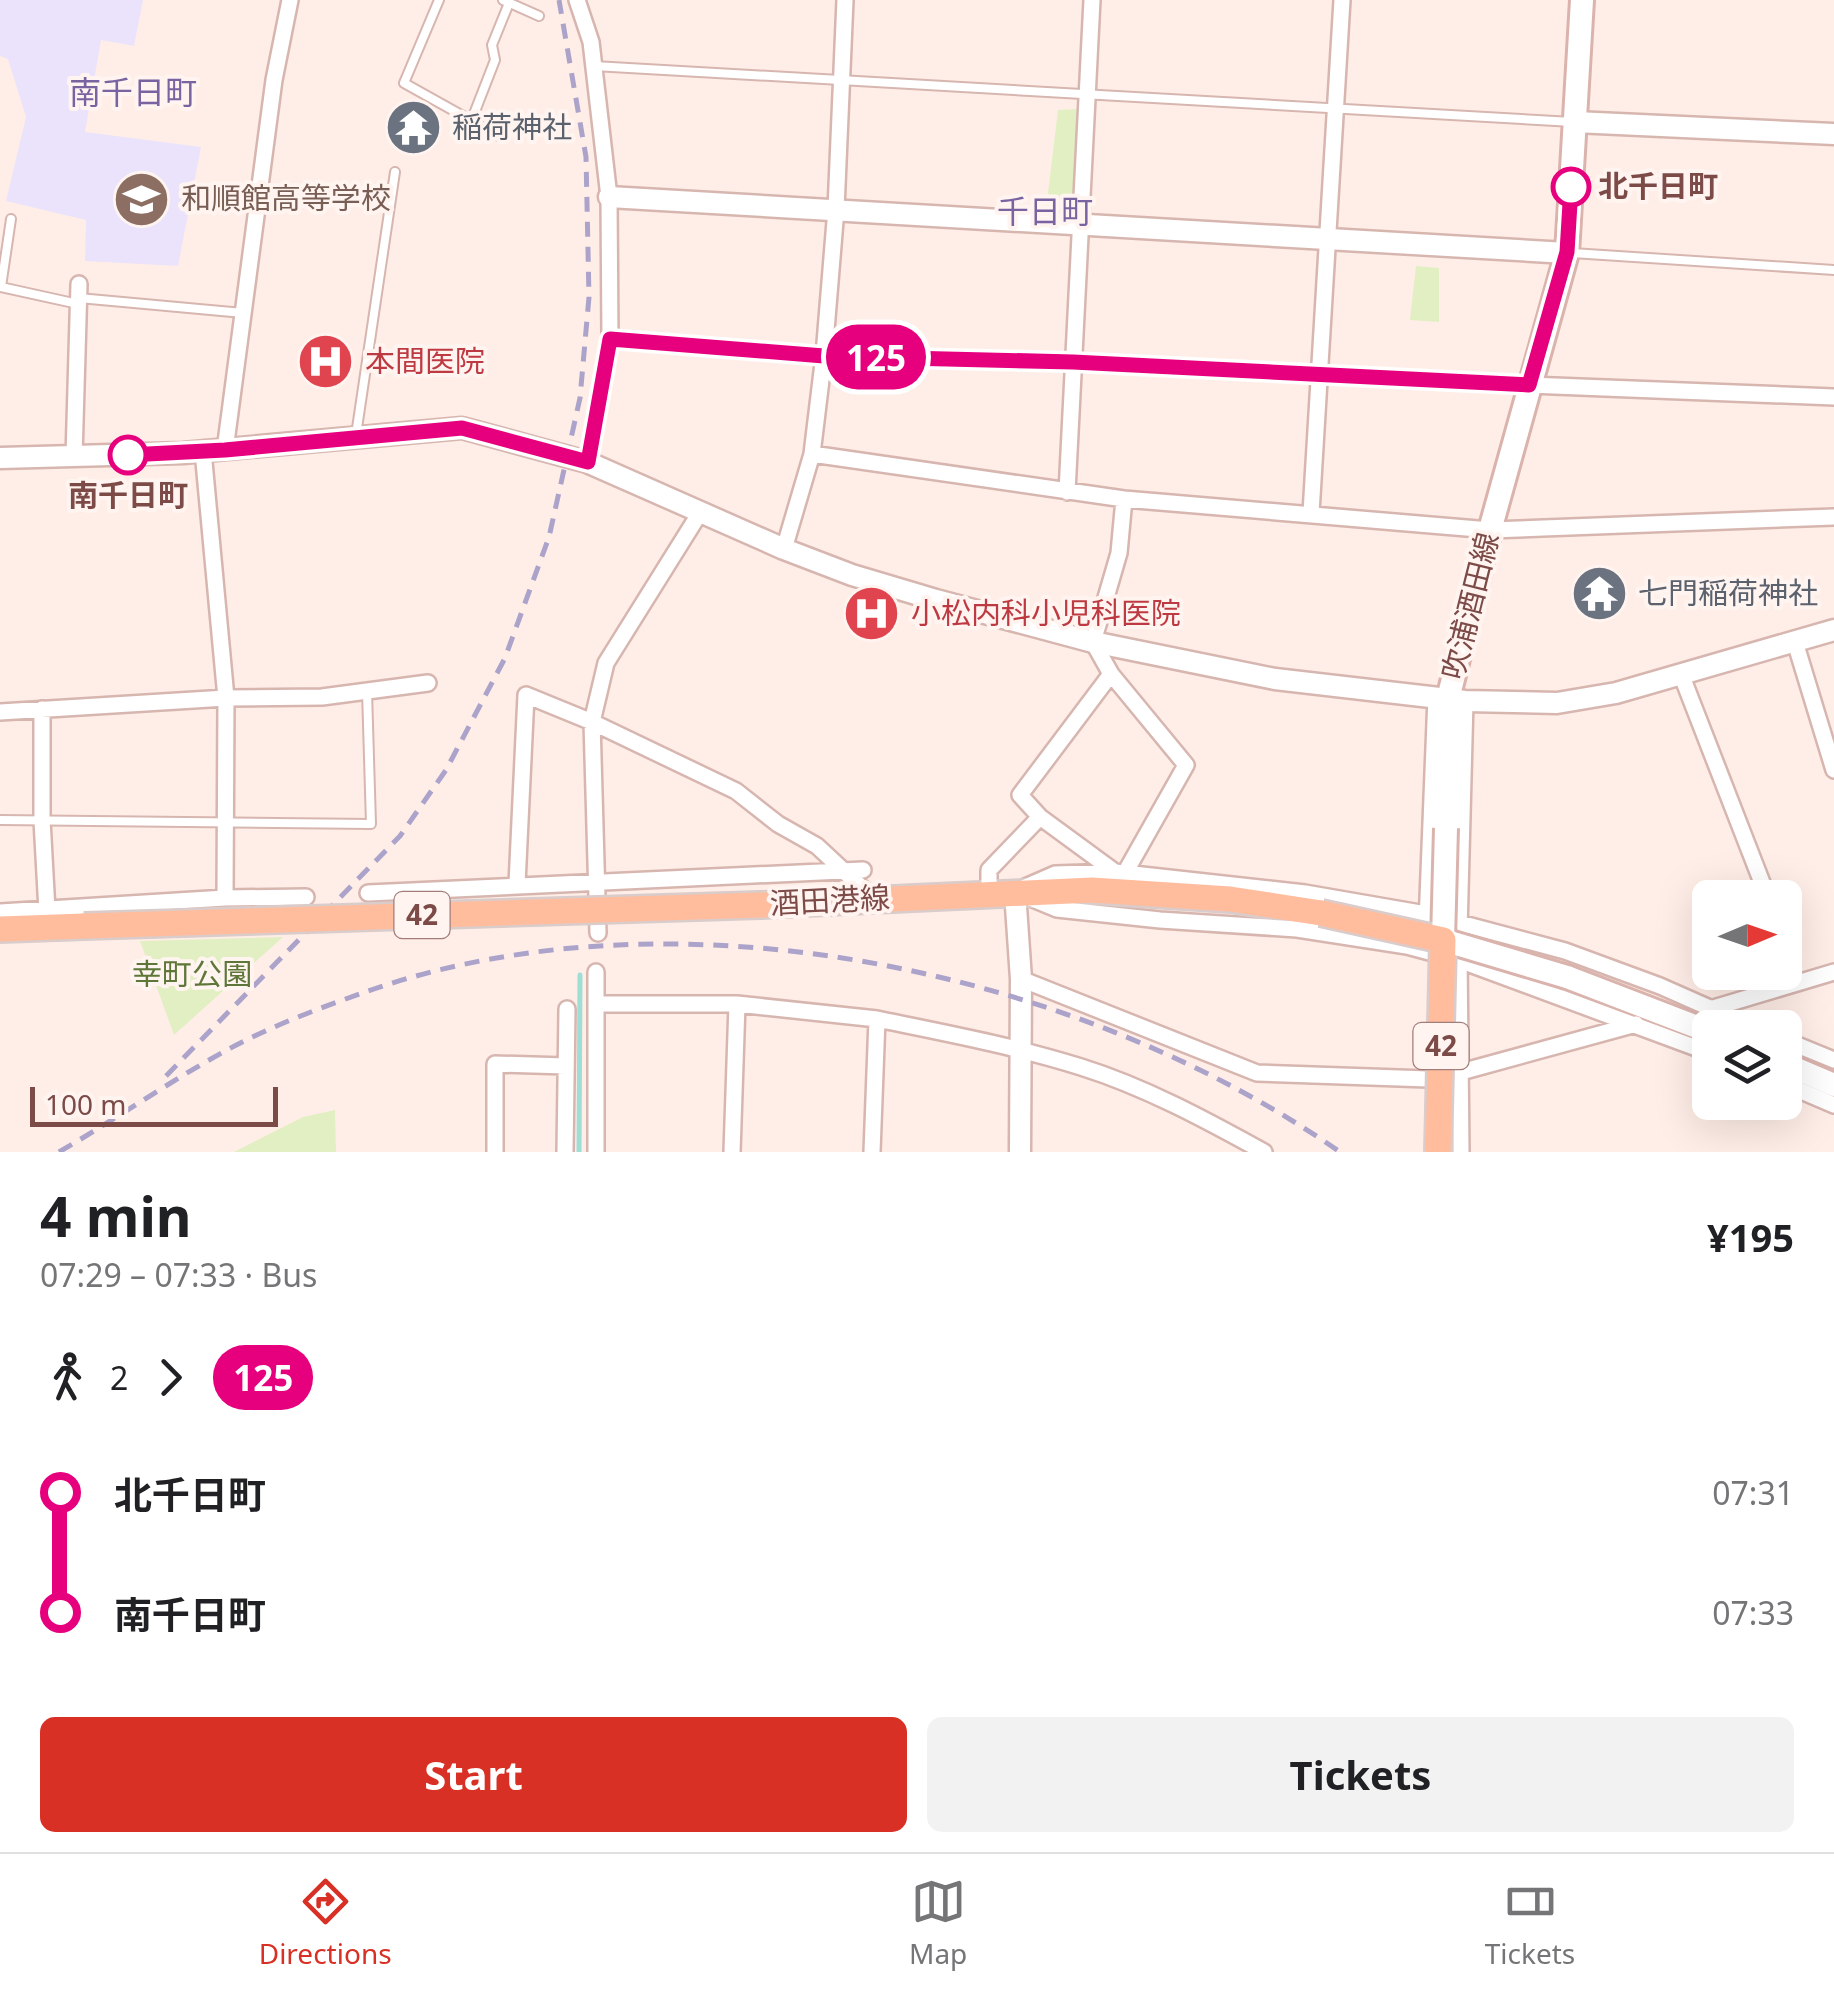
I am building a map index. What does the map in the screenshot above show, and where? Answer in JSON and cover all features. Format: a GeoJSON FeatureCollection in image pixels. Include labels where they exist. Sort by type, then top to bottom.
{"type":"FeatureCollection","features":[{"type":"Feature","properties":{"kind":"main road","name":"吹浦酒田線"},"geometry":{"type":"LineString","coordinates":[[1448,944],[1450,699],[1490,530],[1567,252],[1582,0]]}},
{"type":"Feature","properties":{"kind":"main road","name":"酒田港線"},"geometry":{"type":"LineString","coordinates":[[0,929],[1092,890],[1230,899],[1321,913],[1448,944]]}},
{"type":"Feature","properties":{"kind":"main road"},"geometry":{"type":"LineString","coordinates":[[1448,944],[1692,1015]]}},
{"type":"Feature","properties":{"kind":"main road","name":"42"},"geometry":{"type":"LineString","coordinates":[[1438,1152],[1448,944]]}},
{"type":"Feature","properties":{"kind":"main road"},"geometry":{"type":"LineString","coordinates":[[1802,1071],[1834,1085]]}},
{"type":"Feature","properties":{"kind":"street"},"geometry":{"type":"LineString","coordinates":[[225,450],[274,80],[290,0]]}},
{"type":"Feature","properties":{"kind":"street"},"geometry":{"type":"LineString","coordinates":[[577,0],[591,42],[609,198],[610,339],[588,462]]}},
{"type":"Feature","properties":{"kind":"street"},"geometry":{"type":"LineString","coordinates":[[784,549],[812,454],[824,356],[846,0]]}},
{"type":"Feature","properties":{"kind":"street"},"geometry":{"type":"LineString","coordinates":[[1067,492],[1092,0]]}},
{"type":"Feature","properties":{"kind":"street"},"geometry":{"type":"LineString","coordinates":[[1311,513],[1342,0]]}},
{"type":"Feature","properties":{"kind":"street"},"geometry":{"type":"LineString","coordinates":[[1575,122],[1834,134]]}},
{"type":"Feature","properties":{"kind":"street"},"geometry":{"type":"LineString","coordinates":[[609,198],[1567,252]]}},
{"type":"Feature","properties":{"kind":"street"},"geometry":{"type":"LineString","coordinates":[[74,456],[78,295]]}},
{"type":"Feature","properties":{"kind":"street"},"geometry":{"type":"LineString","coordinates":[[1529,385],[1834,397]]}},
{"type":"Feature","properties":{"kind":"street"},"geometry":{"type":"LineString","coordinates":[[0,458],[225,450],[462,428],[588,462],[784,549],[919,596],[1093,642],[1274,679],[1450,699],[1556,703],[1616,693],[1834,630]]}},
{"type":"Feature","properties":{"kind":"street"},"geometry":{"type":"LineString","coordinates":[[203,451],[226,698],[225,898]]}},
{"type":"Feature","properties":{"kind":"street"},"geometry":{"type":"LineString","coordinates":[[812,454],[1124,499],[1490,530],[1834,516]]}},
{"type":"Feature","properties":{"kind":"street"},"geometry":{"type":"LineString","coordinates":[[1120,873],[1186,765],[1111,674],[1093,642],[1119,553],[1124,499]]}},
{"type":"Feature","properties":{"kind":"street"},"geometry":{"type":"LineString","coordinates":[[598,933],[592,722],[606,663],[701,510]]}},
{"type":"Feature","properties":{"kind":"street"},"geometry":{"type":"LineString","coordinates":[[1794,642],[1834,770]]}},
{"type":"Feature","properties":{"kind":"street"},"geometry":{"type":"LineString","coordinates":[[1111,674],[1020,795],[1040,817],[1120,873]]}},
{"type":"Feature","properties":{"kind":"street"},"geometry":{"type":"LineString","coordinates":[[1682,674],[1761,880]]}},
{"type":"Feature","properties":{"kind":"street"},"geometry":{"type":"LineString","coordinates":[[0,712],[226,698],[322,698],[428,682]]}},
{"type":"Feature","properties":{"kind":"street"},"geometry":{"type":"LineString","coordinates":[[517,884],[526,694],[736,791],[778,824],[854,872],[874,899]]}},
{"type":"Feature","properties":{"kind":"street"},"geometry":{"type":"LineString","coordinates":[[1450,699],[1426,914],[1448,944],[1692,1046]]}},
{"type":"Feature","properties":{"kind":"street"},"geometry":{"type":"LineString","coordinates":[[1450,699],[1448,944],[1461,1072],[1461,1152]]}},
{"type":"Feature","properties":{"kind":"street"},"geometry":{"type":"LineString","coordinates":[[42,709],[47,910]]}},
{"type":"Feature","properties":{"kind":"street"},"geometry":{"type":"LineString","coordinates":[[1020,1152],[1021,979],[1002,892],[989,870],[1040,817]]}},
{"type":"Feature","properties":{"kind":"street"},"geometry":{"type":"LineString","coordinates":[[368,892],[854,872]]}},
{"type":"Feature","properties":{"kind":"street"},"geometry":{"type":"LineString","coordinates":[[1002,892],[1055,874],[1120,873],[1305,892],[1426,914],[1448,944],[1428,1079],[1426,1152]]}},
{"type":"Feature","properties":{"kind":"street"},"geometry":{"type":"LineString","coordinates":[[1002,892],[1057,909],[1160,920],[1565,950],[1692,1011]]}},
{"type":"Feature","properties":{"kind":"street"},"geometry":{"type":"LineString","coordinates":[[0,912],[225,898],[306,898]]}},
{"type":"Feature","properties":{"kind":"street"},"geometry":{"type":"LineString","coordinates":[[596,972],[596,1152]]}},
{"type":"Feature","properties":{"kind":"street"},"geometry":{"type":"LineString","coordinates":[[1802,976],[1834,972]]}},
{"type":"Feature","properties":{"kind":"street"},"geometry":{"type":"LineString","coordinates":[[1021,979],[1256,1073],[1428,1079]]}},
{"type":"Feature","properties":{"kind":"street"},"geometry":{"type":"LineString","coordinates":[[1727,1010],[1761,990]]}},
{"type":"Feature","properties":{"kind":"street"},"geometry":{"type":"LineString","coordinates":[[596,1004],[737,1004],[877,1020],[972,1038],[1082,1067],[1146,1093],[1264,1152]]}},
{"type":"Feature","properties":{"kind":"street"},"geometry":{"type":"LineString","coordinates":[[732,1152],[737,1004]]}},
{"type":"Feature","properties":{"kind":"street"},"geometry":{"type":"LineString","coordinates":[[565,1152],[567,1009]]}},
{"type":"Feature","properties":{"kind":"street"},"geometry":{"type":"LineString","coordinates":[[872,1152],[877,1020]]}},
{"type":"Feature","properties":{"kind":"street"},"geometry":{"type":"LineString","coordinates":[[1461,1072],[1636,1024]]}},
{"type":"Feature","properties":{"kind":"street"},"geometry":{"type":"LineString","coordinates":[[1802,1047],[1834,1060]]}},
{"type":"Feature","properties":{"kind":"street"},"geometry":{"type":"LineString","coordinates":[[495,1152],[495,1064],[566,1066]]}},
{"type":"Feature","properties":{"kind":"street"},"geometry":{"type":"LineString","coordinates":[[1802,1091],[1834,1105]]}},
{"type":"Feature","properties":{"kind":"street"},"geometry":{"type":"LineString","coordinates":[[566,1110],[596,1111]]}},
{"type":"Feature","properties":{"kind":"lane"},"geometry":{"type":"LineString","coordinates":[[440,0],[404,84],[499,136]]}},
{"type":"Feature","properties":{"kind":"lane"},"geometry":{"type":"LineString","coordinates":[[472,119],[495,60],[492,45],[506,1],[539,16]]}},
{"type":"Feature","properties":{"kind":"lane"},"geometry":{"type":"LineString","coordinates":[[594,66],[1575,122]]}},
{"type":"Feature","properties":{"kind":"lane"},"geometry":{"type":"LineString","coordinates":[[356,438],[395,172]]}},
{"type":"Feature","properties":{"kind":"lane"},"geometry":{"type":"LineString","coordinates":[[11,219],[1,287],[244,313]]}},
{"type":"Feature","properties":{"kind":"lane"},"geometry":{"type":"LineString","coordinates":[[1567,252],[1834,270]]}},
{"type":"Feature","properties":{"kind":"lane"},"geometry":{"type":"LineString","coordinates":[[610,339],[824,356],[1073,362],[1529,385]]}},
{"type":"Feature","properties":{"kind":"lane"},"geometry":{"type":"LineString","coordinates":[[0,820],[371,824],[368,691]]}},
{"type":"Feature","properties":{"kind":"shaded area"},"geometry":{"type":"Polygon","coordinates":[[[0,0],[143,0],[134,46],[101,40],[85,132],[201,147],[178,266],[85,261],[86,220],[6,201],[26,117],[8,59],[0,56],[0,0]]]}},
{"type":"Feature","properties":{"kind":"green space","name":"千日町"},"geometry":{"type":"Polygon","coordinates":[[[1079,109],[1072,212],[1046,210],[1058,110],[1079,109]]]}},
{"type":"Feature","properties":{"kind":"green space"},"geometry":{"type":"Polygon","coordinates":[[[1416,266],[1439,268],[1439,322],[1410,320],[1416,266]]]}},
{"type":"Feature","properties":{"kind":"green space","name":"幸町公園"},"geometry":{"type":"Polygon","coordinates":[[[283,937],[174,1035],[140,941],[283,937]]]}},
{"type":"Feature","properties":{"kind":"green space"},"geometry":{"type":"Polygon","coordinates":[[[335,1110],[336,1152],[234,1152],[303,1117],[335,1110]]]}},
{"type":"Feature","properties":{"kind":"waterway"},"geometry":{"type":"LineString","coordinates":[[579,1152],[580,975]]}},
{"type":"Feature","properties":{"kind":"railway"},"geometry":{"type":"LineString","coordinates":[[166,1076],[400,836],[446,770],[505,658],[549,537],[580,398],[589,297],[586,157],[559,0]]}},
{"type":"Feature","properties":{"kind":"railway"},"geometry":{"type":"LineString","coordinates":[[59,1152],[227,1050],[337,1002],[492,959],[617,945],[745,947],[874,963],[1000,993],[1122,1035],[1236,1088],[1340,1152]]}},
{"type":"Feature","properties":{"kind":"bus line","name":"125"},"geometry":{"type":"LineString","coordinates":[[128,455],[462,428],[588,462],[610,339],[824,356],[1073,362],[1529,385],[1567,252],[1571,187]]}},
{"type":"Feature","properties":{"kind":"place","name":"稲荷神社"},"geometry":{"type":"Point","coordinates":[413,128]}},
{"type":"Feature","properties":{"kind":"place","name":"北千日町"},"geometry":{"type":"Point","coordinates":[1571,187]}},
{"type":"Feature","properties":{"kind":"place","name":"和順館高等学校"},"geometry":{"type":"Point","coordinates":[142,199]}},
{"type":"Feature","properties":{"kind":"place","name":"本間医院"},"geometry":{"type":"Point","coordinates":[326,362]}},
{"type":"Feature","properties":{"kind":"place","name":"南千日町"},"geometry":{"type":"Point","coordinates":[128,455]}},
{"type":"Feature","properties":{"kind":"place","name":"七門稲荷神社"},"geometry":{"type":"Point","coordinates":[1599,594]}},
{"type":"Feature","properties":{"kind":"place","name":"小松内科小児科医院"},"geometry":{"type":"Point","coordinates":[872,614]}},
{"type":"Feature","properties":{"kind":"district","name":"南千日町"},"geometry":{"type":"Point","coordinates":[133,93]}},
{"type":"Feature","properties":{"kind":"district","name":"千日町"},"geometry":{"type":"Point","coordinates":[1045,212]}}]}
